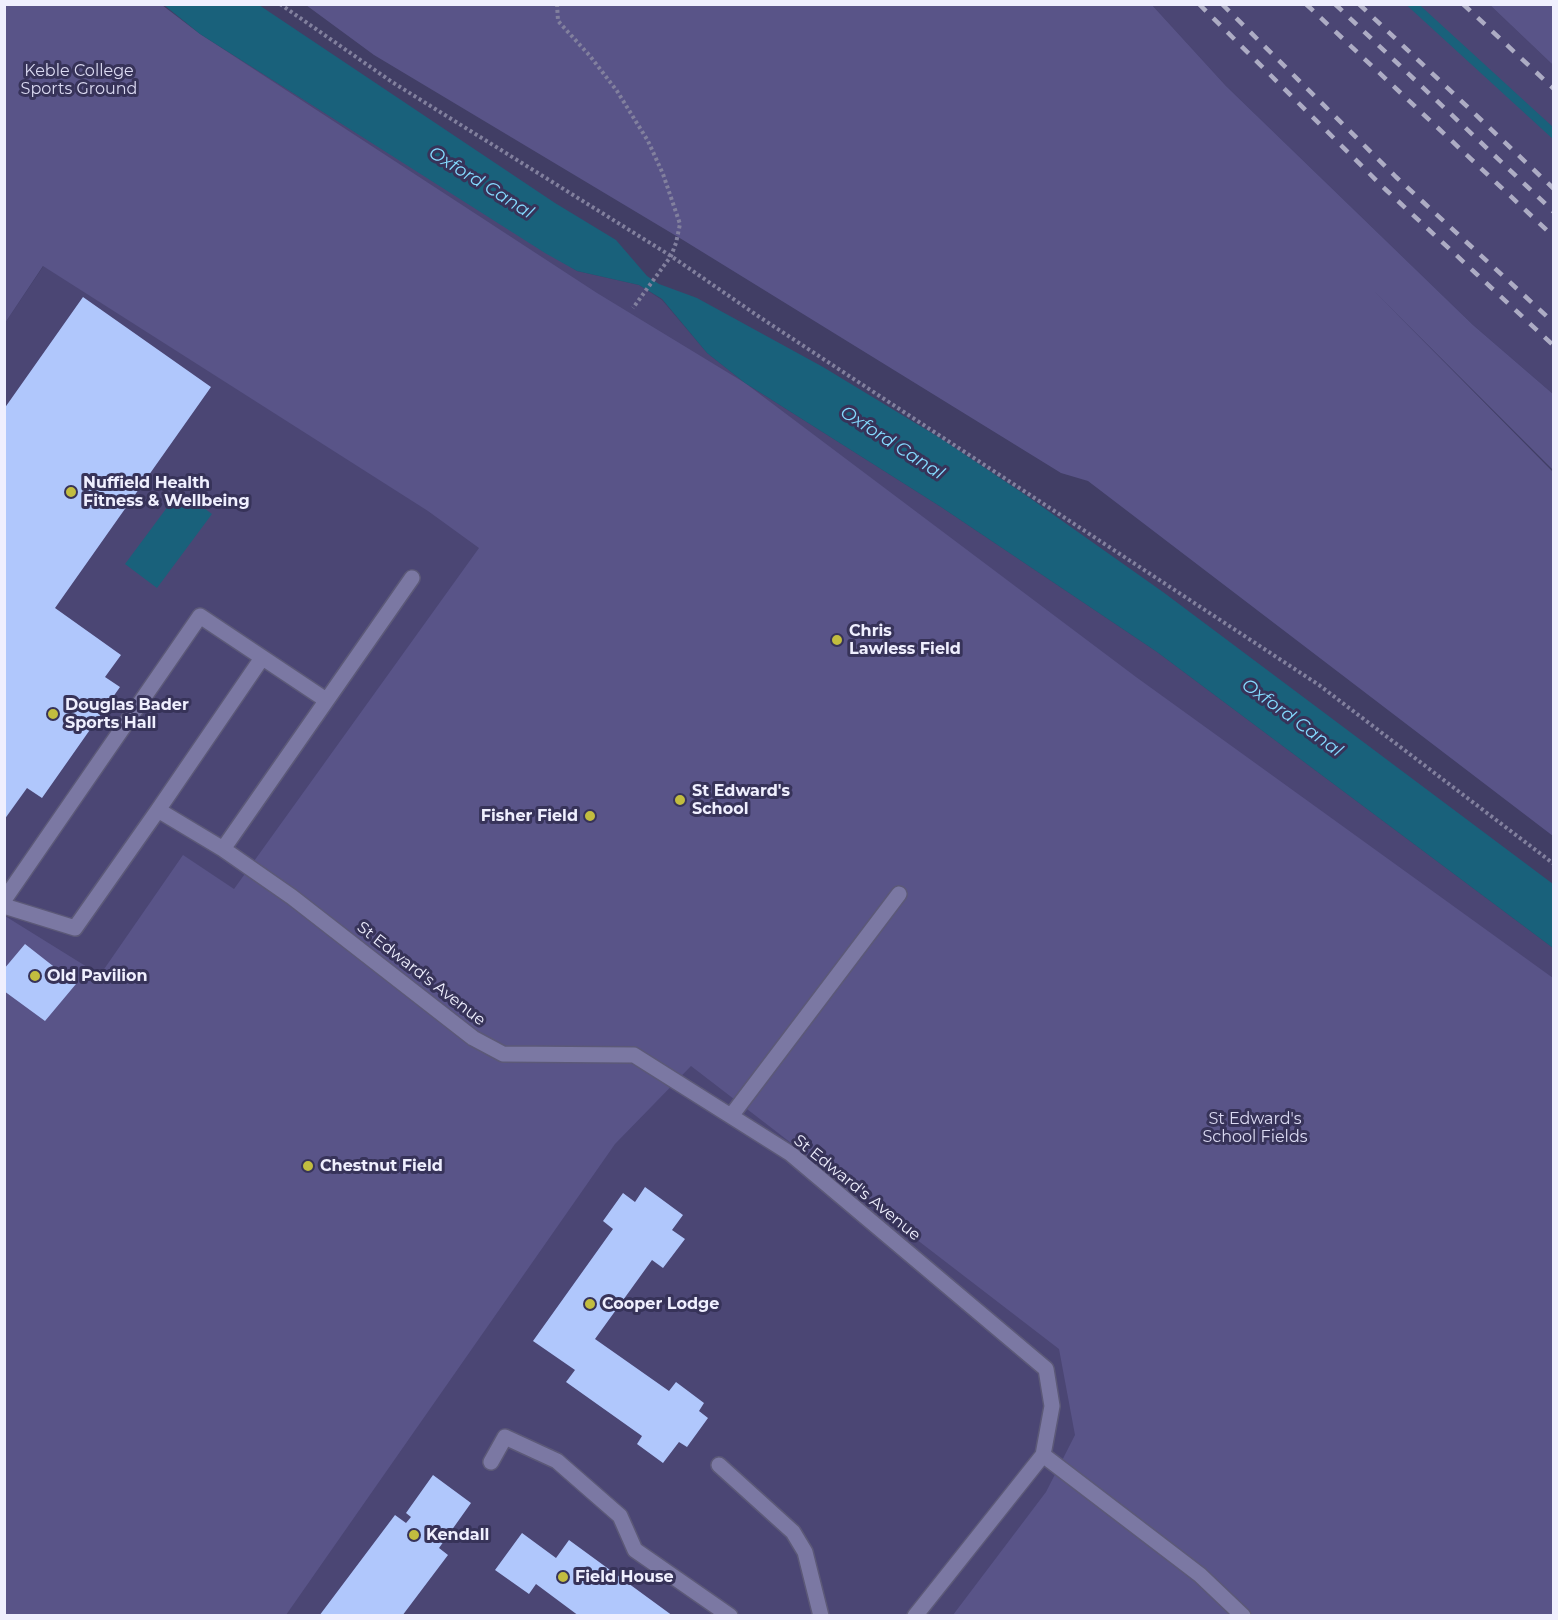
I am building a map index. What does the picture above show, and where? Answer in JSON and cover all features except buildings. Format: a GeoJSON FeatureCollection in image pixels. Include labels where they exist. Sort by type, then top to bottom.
{"type":"FeatureCollection","features":[{"type":"Feature","properties":{"kind":"lane"},"geometry":{"type":"LineString","coordinates":[[223,849],[412,578]]}},
{"type":"Feature","properties":{"kind":"lane"},"geometry":{"type":"LineString","coordinates":[[4,900],[200,616],[326,700]]}},
{"type":"Feature","properties":{"kind":"lane"},"geometry":{"type":"LineString","coordinates":[[4,906],[75,928],[262,658]]}},
{"type":"Feature","properties":{"kind":"lane","name":"St Edward's Avenue"},"geometry":{"type":"LineString","coordinates":[[158,810],[223,849],[292,897],[473,1038],[503,1054],[634,1055],[731,1116],[791,1154],[1046,1369],[1052,1407],[1043,1455],[915,1616]]}},
{"type":"Feature","properties":{"kind":"lane"},"geometry":{"type":"LineString","coordinates":[[731,1116],[900,894]]}},
{"type":"Feature","properties":{"kind":"lane"},"geometry":{"type":"LineString","coordinates":[[491,1462],[505,1437],[556,1461],[620,1516],[635,1550],[730,1616]]}},
{"type":"Feature","properties":{"kind":"lane"},"geometry":{"type":"LineString","coordinates":[[1043,1455],[1200,1575],[1243,1616]]}},
{"type":"Feature","properties":{"kind":"lane"},"geometry":{"type":"LineString","coordinates":[[719,1466],[794,1532],[805,1552],[821,1616]]}},
{"type":"Feature","properties":{"kind":"path"},"geometry":{"type":"LineString","coordinates":[[280,4],[392,82],[671,256],[758,316],[1319,685],[1554,864]]}},
{"type":"Feature","properties":{"kind":"path"},"geometry":{"type":"LineString","coordinates":[[557,4],[558,21],[617,91],[652,149],[680,224],[671,256],[633,308]]}},
{"type":"Feature","properties":{"kind":"shaded area"},"geometry":{"type":"Polygon","coordinates":[[[1152,5],[1490,5],[1553,65],[1553,394],[1473,325],[1226,86],[1152,5]]]}},
{"type":"Feature","properties":{"kind":"shaded area","name":"St Edward's School Fields"},"geometry":{"type":"Polygon","coordinates":[[[200,34],[577,271],[639,285],[662,300],[707,353],[745,383],[941,507],[1157,652],[1553,948],[1553,1615],[5,1616],[5,323],[200,34]]]}},
{"type":"Feature","properties":{"kind":"green space","name":"St Edward's School Fields"},"geometry":{"type":"Polygon","coordinates":[[[5,5],[162,5],[200,34],[597,293],[745,383],[1136,677],[1553,978],[1553,1615],[953,1615],[1046,1492],[1075,1435],[1059,1349],[691,1066],[615,1144],[286,1615],[5,1615],[5,916],[100,975],[183,855],[234,889],[479,548],[428,511],[43,266],[5,323],[5,5]]]}},
{"type":"Feature","properties":{"kind":"green space"},"geometry":{"type":"Polygon","coordinates":[[[306,5],[1152,5],[1226,86],[1473,325],[1553,394],[1553,470],[1374,291],[1553,472],[1553,836],[1088,481],[1061,473],[683,240],[374,55],[306,5]]]}},
{"type":"Feature","properties":{"kind":"green space"},"geometry":{"type":"Polygon","coordinates":[[[1490,5],[1553,5],[1553,65],[1490,5]]]}},
{"type":"Feature","properties":{"kind":"water","name":"Oxford Canal"},"geometry":{"type":"Polygon","coordinates":[[[164,5],[259,5],[555,203],[616,240],[647,276],[659,284],[697,298],[823,367],[940,438],[1027,496],[1163,592],[1553,884],[1553,948],[1157,652],[941,507],[745,383],[707,353],[662,299],[639,285],[577,271],[545,253],[200,34],[164,5]]]}},
{"type":"Feature","properties":{"kind":"water"},"geometry":{"type":"Polygon","coordinates":[[[180,490],[212,514],[157,588],[125,564],[180,490]]]}},
{"type":"Feature","properties":{"kind":"waterway"},"geometry":{"type":"LineString","coordinates":[[1412,4],[1554,134]]}},
{"type":"Feature","properties":{"kind":"railway"},"geometry":{"type":"LineString","coordinates":[[1199,4],[1385,189],[1554,346]]}},
{"type":"Feature","properties":{"kind":"railway"},"geometry":{"type":"LineString","coordinates":[[1222,4],[1396,177],[1554,323]]}},
{"type":"Feature","properties":{"kind":"railway"},"geometry":{"type":"LineString","coordinates":[[1306,4],[1554,237]]}},
{"type":"Feature","properties":{"kind":"railway"},"geometry":{"type":"LineString","coordinates":[[1335,4],[1554,212]]}},
{"type":"Feature","properties":{"kind":"railway"},"geometry":{"type":"LineString","coordinates":[[1359,4],[1554,189]]}},
{"type":"Feature","properties":{"kind":"railway"},"geometry":{"type":"LineString","coordinates":[[1463,4],[1554,89]]}},
{"type":"Feature","properties":{"kind":"place","name":"Nuffield Health Fitness & Wellbeing"},"geometry":{"type":"Point","coordinates":[71,492]}},
{"type":"Feature","properties":{"kind":"place","name":"Chris Lawless Field"},"geometry":{"type":"Point","coordinates":[837,640]}},
{"type":"Feature","properties":{"kind":"place","name":"Douglas Bader Sports Hall"},"geometry":{"type":"Point","coordinates":[53,714]}},
{"type":"Feature","properties":{"kind":"place","name":"St Edward's School"},"geometry":{"type":"Point","coordinates":[680,800]}},
{"type":"Feature","properties":{"kind":"place","name":"Fisher Field"},"geometry":{"type":"Point","coordinates":[590,816]}},
{"type":"Feature","properties":{"kind":"place","name":"Old Pavilion"},"geometry":{"type":"Point","coordinates":[35,976]}},
{"type":"Feature","properties":{"kind":"place","name":"Chestnut Field"},"geometry":{"type":"Point","coordinates":[308,1166]}},
{"type":"Feature","properties":{"kind":"place","name":"Cooper Lodge"},"geometry":{"type":"Point","coordinates":[590,1304]}},
{"type":"Feature","properties":{"kind":"place","name":"Kendall"},"geometry":{"type":"Point","coordinates":[414,1535]}},
{"type":"Feature","properties":{"kind":"place","name":"Field House"},"geometry":{"type":"Point","coordinates":[563,1577]}},
{"type":"Feature","properties":{"kind":"park label","name":"Keble College Sports Ground"},"geometry":{"type":"Point","coordinates":[79,80]}}]}
